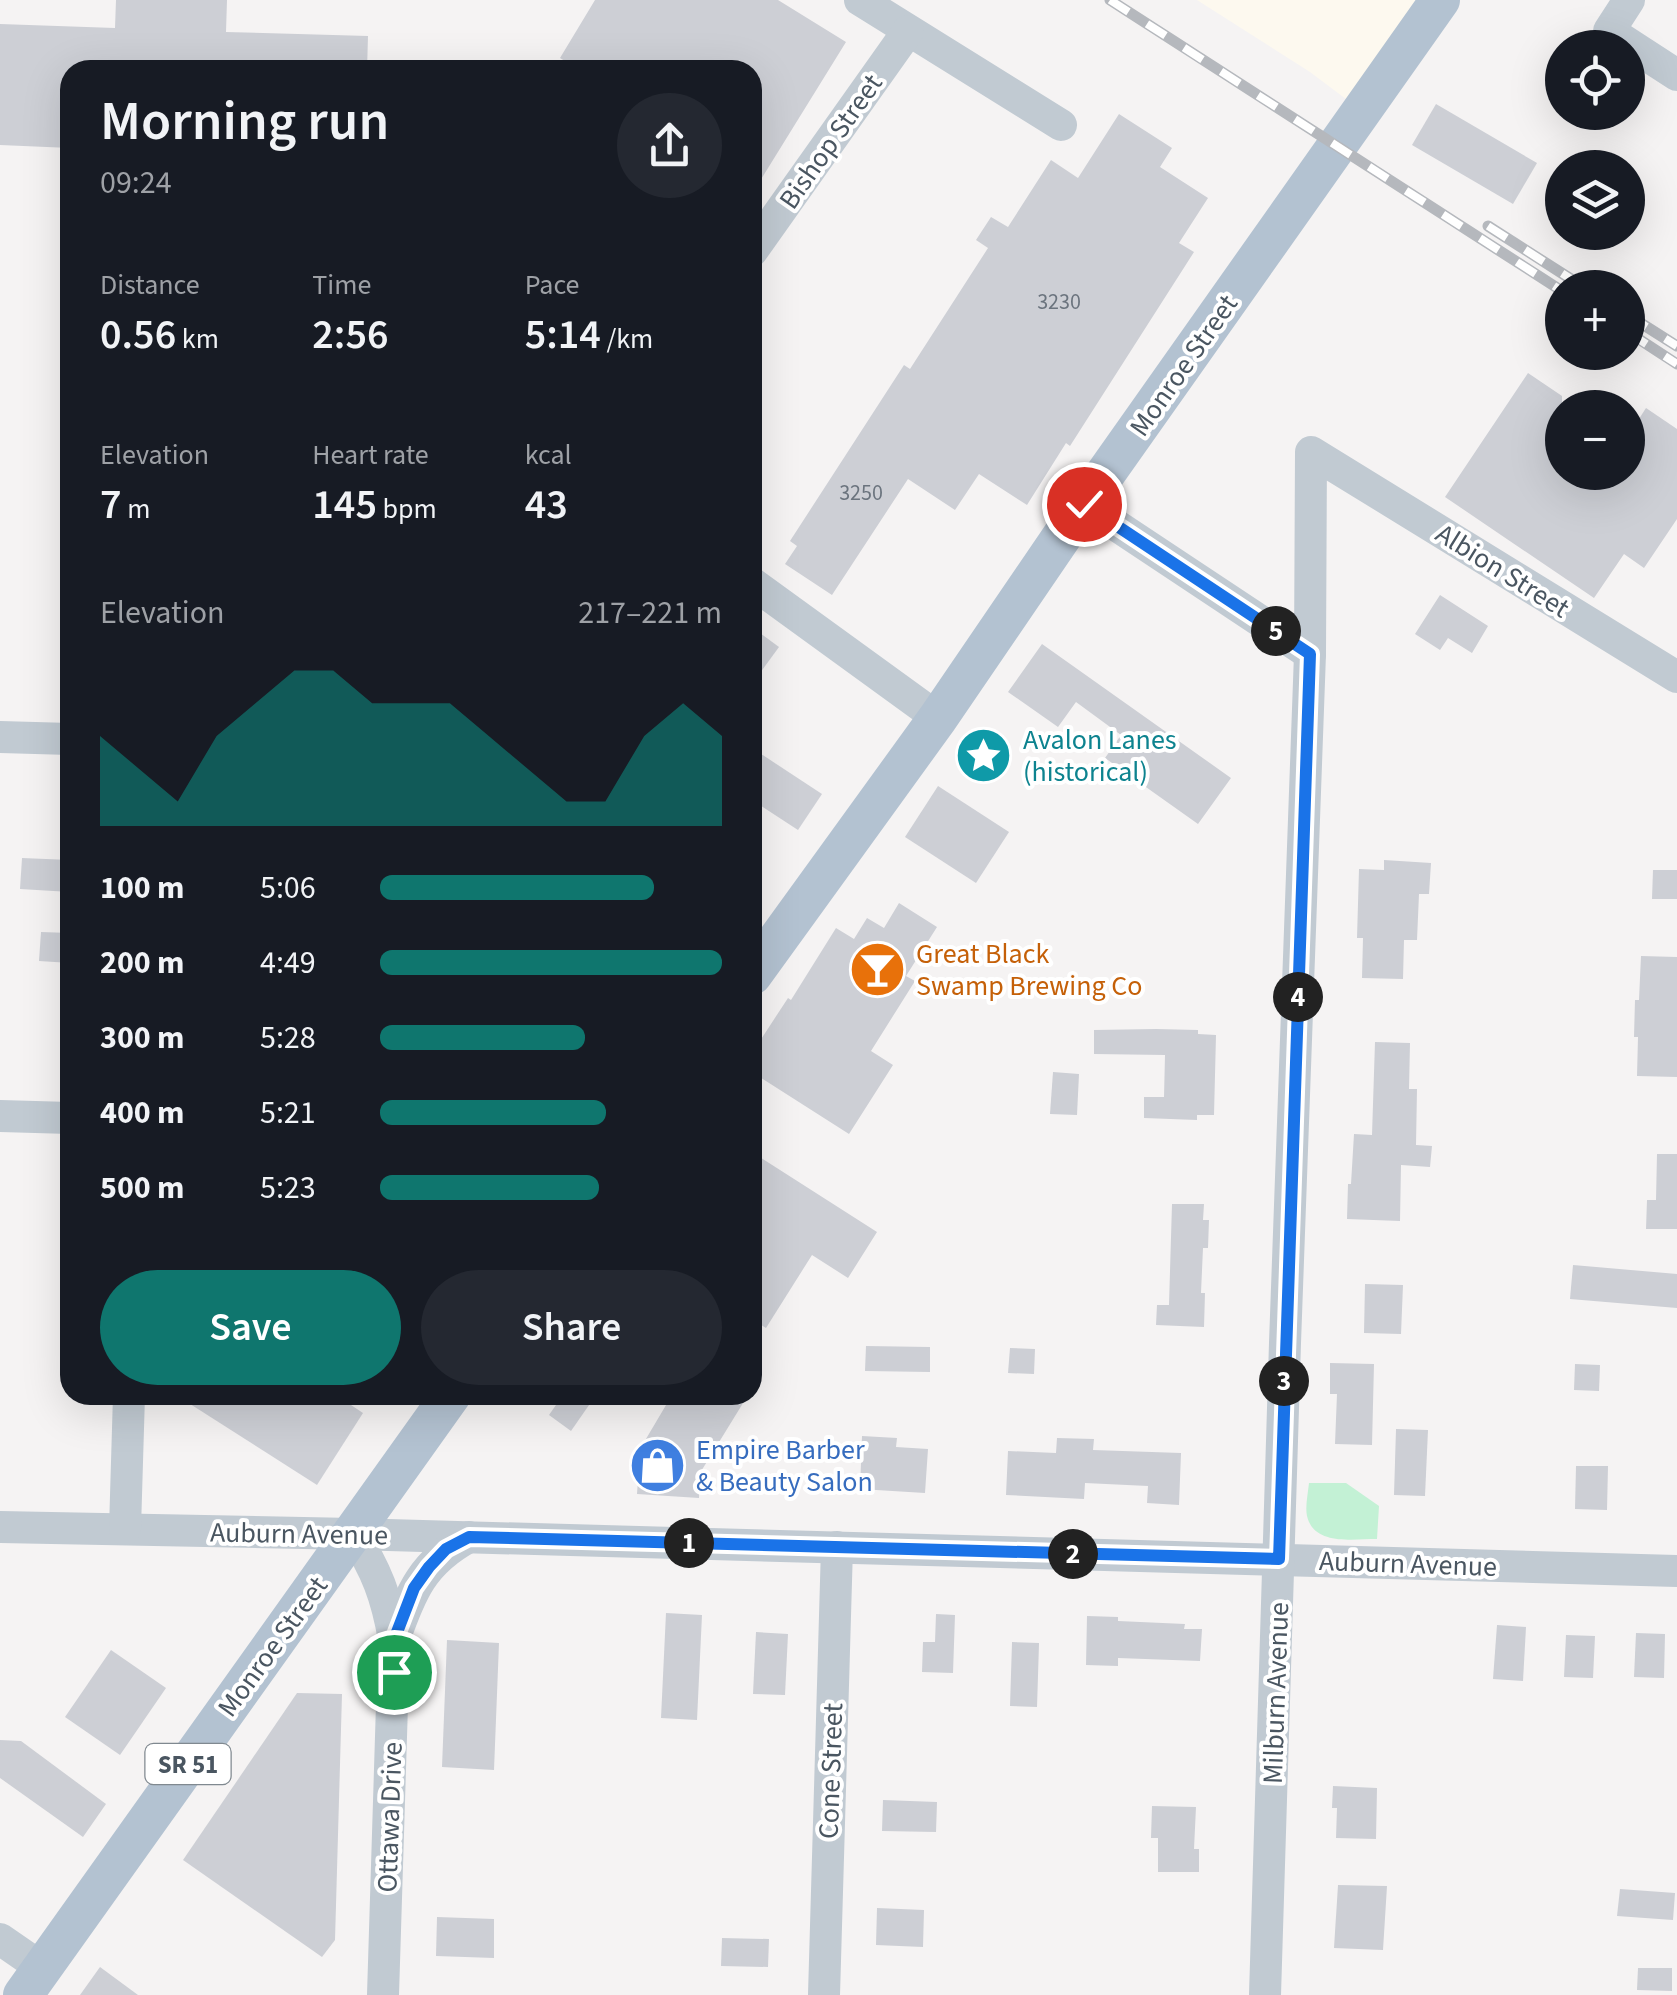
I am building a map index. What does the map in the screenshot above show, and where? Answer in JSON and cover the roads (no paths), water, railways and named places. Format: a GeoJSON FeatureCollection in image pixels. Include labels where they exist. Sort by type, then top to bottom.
{"type":"FeatureCollection","features":[{"type":"Feature","properties":{"kind":"main road","name":"Monroe Street"},"geometry":{"type":"LineString","coordinates":[[762,961],[938,718],[1440,0]]}},
{"type":"Feature","properties":{"kind":"main road","name":"Monroe Street"},"geometry":{"type":"LineString","coordinates":[[33,1982],[444,1405]]}},
{"type":"Feature","properties":{"kind":"street"},"geometry":{"type":"LineString","coordinates":[[860,0],[1061,125]]}},
{"type":"Feature","properties":{"kind":"street"},"geometry":{"type":"LineString","coordinates":[[1629,0],[1609,31],[1677,74]]}},
{"type":"Feature","properties":{"kind":"street","name":"Bishop Street"},"geometry":{"type":"LineString","coordinates":[[762,237],[908,31]]}},
{"type":"Feature","properties":{"kind":"street","name":"Milburn Avenue"},"geometry":{"type":"LineString","coordinates":[[1265,1995],[1310,654],[1310,452],[1328,463]]}},
{"type":"Feature","properties":{"kind":"street","name":"Albion Street"},"geometry":{"type":"LineString","coordinates":[[1328,463],[1677,677]]}},
{"type":"Feature","properties":{"kind":"street"},"geometry":{"type":"LineString","coordinates":[[1084,504],[1310,654]]}},
{"type":"Feature","properties":{"kind":"street"},"geometry":{"type":"LineString","coordinates":[[762,590],[938,718]]}},
{"type":"Feature","properties":{"kind":"street"},"geometry":{"type":"LineString","coordinates":[[0,737],[60,739]]}},
{"type":"Feature","properties":{"kind":"street"},"geometry":{"type":"LineString","coordinates":[[0,1116],[60,1118]]}},
{"type":"Feature","properties":{"kind":"street"},"geometry":{"type":"LineString","coordinates":[[124,1529],[129,1405]]}},
{"type":"Feature","properties":{"kind":"street","name":"Auburn Avenue"},"geometry":{"type":"LineString","coordinates":[[0,1526],[1677,1570]]}},
{"type":"Feature","properties":{"kind":"street","name":"Ottawa Drive"},"geometry":{"type":"LineString","coordinates":[[352,1534],[380,1581],[394,1640],[383,1995]]}},
{"type":"Feature","properties":{"kind":"street","name":"Ottawa Drive"},"geometry":{"type":"LineString","coordinates":[[394,1640],[414,1588],[429,1567],[446,1549],[469,1537]]}},
{"type":"Feature","properties":{"kind":"street","name":"Cone Street"},"geometry":{"type":"LineString","coordinates":[[824,1995],[837,1547]]}},
{"type":"Feature","properties":{"kind":"street"},"geometry":{"type":"LineString","coordinates":[[0,1939],[33,1982]]}},
{"type":"Feature","properties":{"kind":"railway"},"geometry":{"type":"LineString","coordinates":[[1110,0],[1545,280]]}},
{"type":"Feature","properties":{"kind":"railway"},"geometry":{"type":"LineString","coordinates":[[1488,226],[1557,270]]}},
{"type":"Feature","properties":{"kind":"railway"},"geometry":{"type":"LineString","coordinates":[[1645,326],[1677,346]]}},
{"type":"Feature","properties":{"kind":"railway"},"geometry":{"type":"LineString","coordinates":[[1645,343],[1677,364]]}},
{"type":"Feature","properties":{"kind":"place","name":"Avalon Lanes (historical)"},"geometry":{"type":"Point","coordinates":[984,755]}},
{"type":"Feature","properties":{"kind":"place","name":"Great Black Swamp Brewing Co"},"geometry":{"type":"Point","coordinates":[877,969]}},
{"type":"Feature","properties":{"kind":"place","name":"Empire Barber & Beauty Salon"},"geometry":{"type":"Point","coordinates":[657,1465]}}]}
